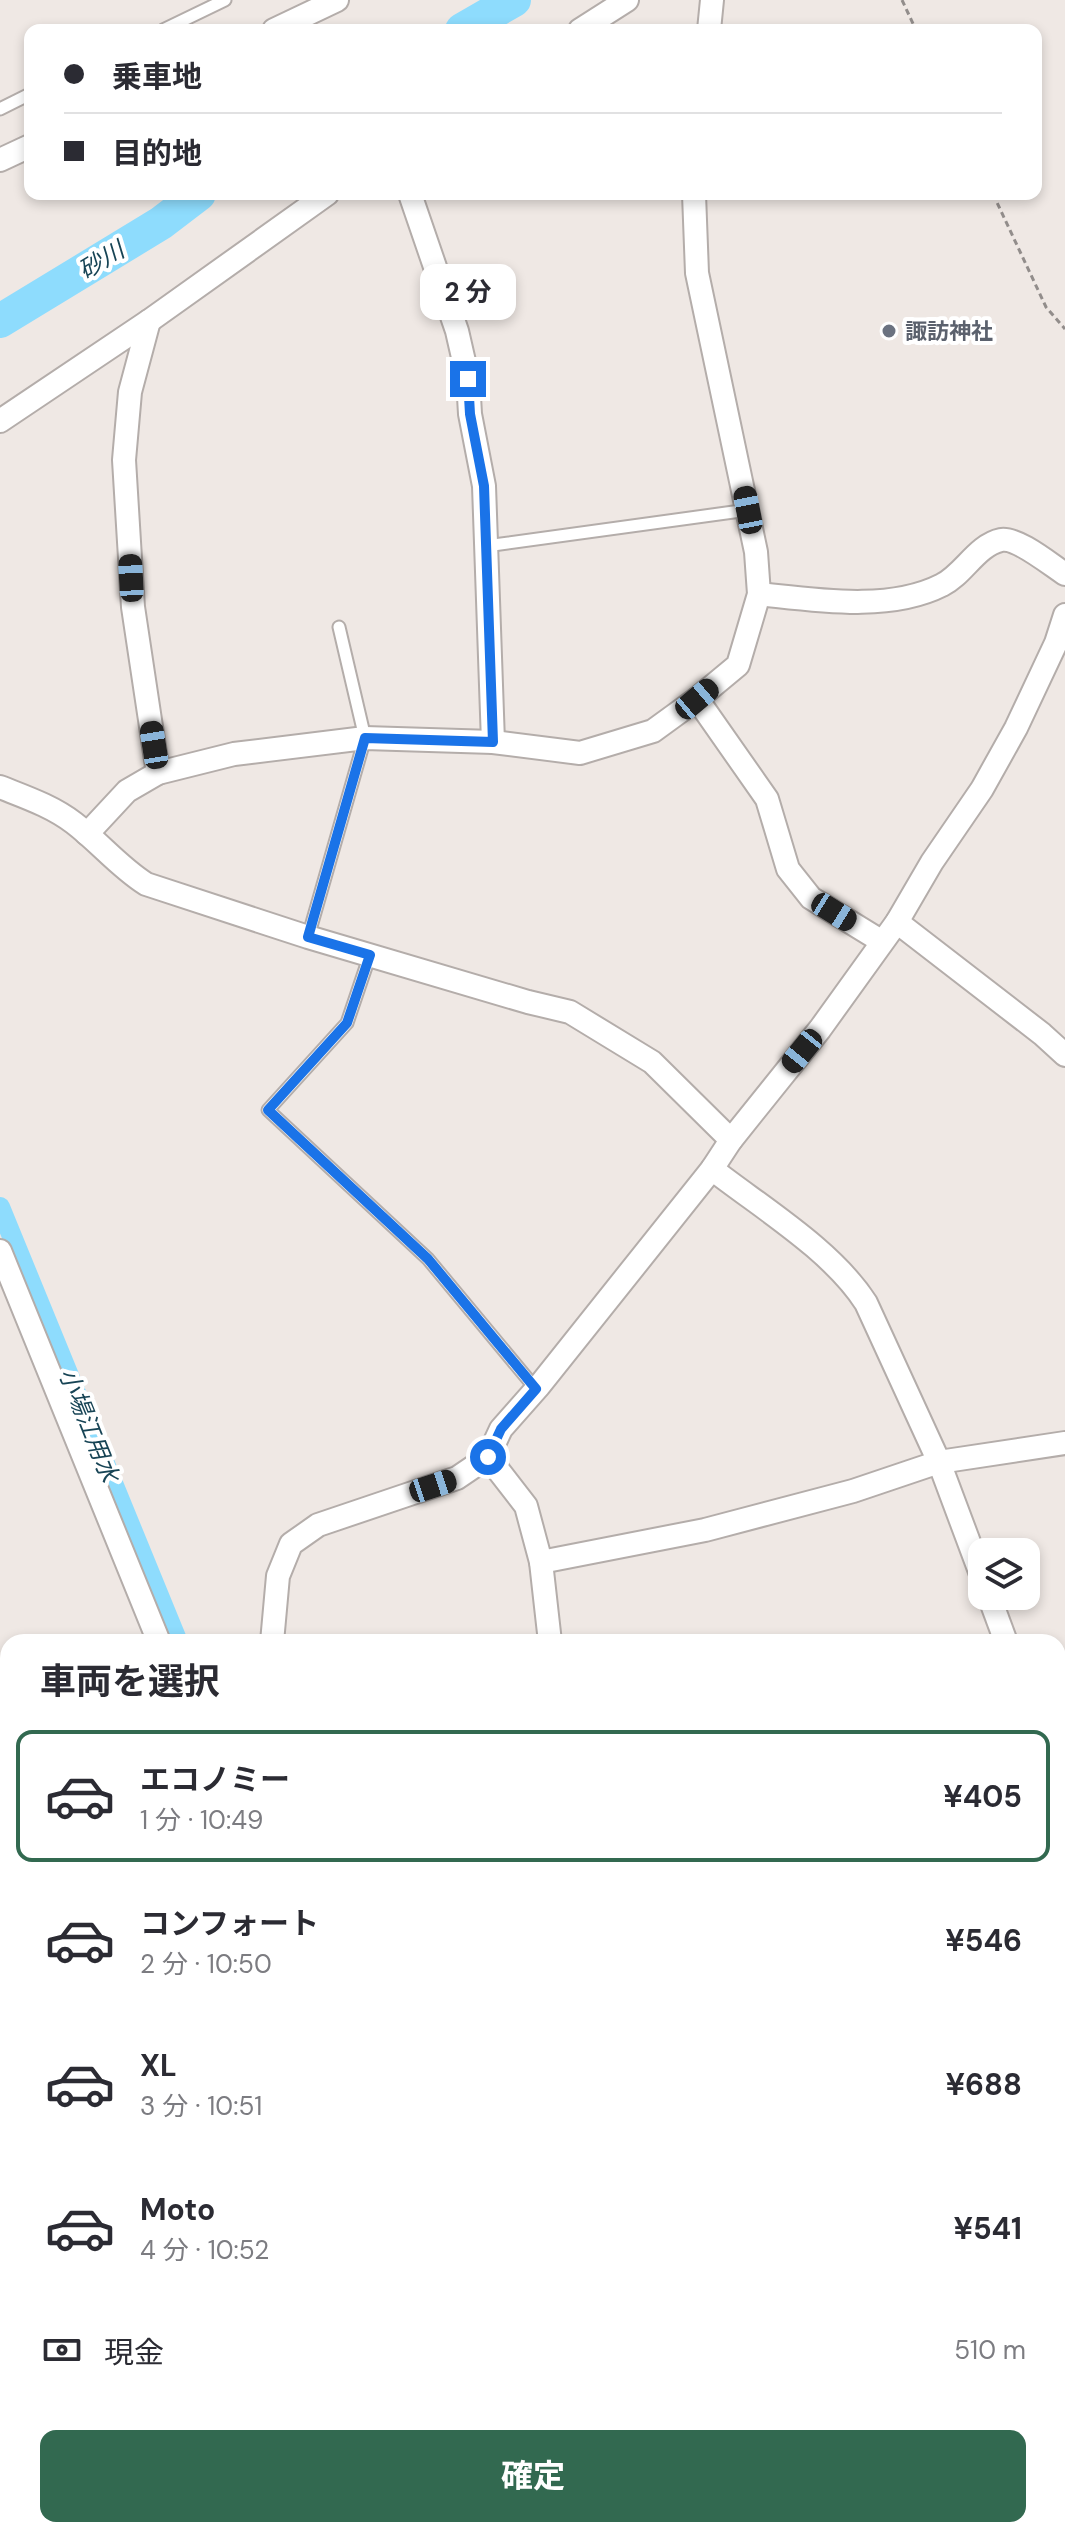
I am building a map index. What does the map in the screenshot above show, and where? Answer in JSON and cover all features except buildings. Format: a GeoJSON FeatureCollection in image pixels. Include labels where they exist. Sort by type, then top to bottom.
{"type":"FeatureCollection","features":[{"type":"Feature","properties":{"kind":"street"},"geometry":{"type":"LineString","coordinates":[[287,24],[337,0]]}},
{"type":"Feature","properties":{"kind":"street"},"geometry":{"type":"LineString","coordinates":[[589,24],[627,0]]}},
{"type":"Feature","properties":{"kind":"street"},"geometry":{"type":"LineString","coordinates":[[710,24],[712,0]]}},
{"type":"Feature","properties":{"kind":"street"},"geometry":{"type":"LineString","coordinates":[[0,160],[24,149]]}},
{"type":"Feature","properties":{"kind":"street"},"geometry":{"type":"LineString","coordinates":[[0,421],[149,321],[319,200]]}},
{"type":"Feature","properties":{"kind":"street"},"geometry":{"type":"LineString","coordinates":[[412,200],[457,331],[468,379],[470,414],[484,486],[493,742]]}},
{"type":"Feature","properties":{"kind":"street"},"geometry":{"type":"LineString","coordinates":[[87,834],[127,791],[158,773],[234,754],[365,738],[493,742],[580,753],[653,731],[738,665],[759,594],[756,552],[697,273],[694,200]]}},
{"type":"Feature","properties":{"kind":"street"},"geometry":{"type":"LineString","coordinates":[[149,321],[130,392],[124,460],[133,607],[158,773]]}},
{"type":"Feature","properties":{"kind":"street"},"geometry":{"type":"LineString","coordinates":[[759,594],[834,603],[894,599],[923,593],[945,584],[990,544],[1002,539],[1014,541],[1065,574]]}},
{"type":"Feature","properties":{"kind":"street"},"geometry":{"type":"LineString","coordinates":[[273,1634],[278,1576],[291,1544],[318,1525],[457,1478],[488,1457],[501,1429],[712,1169],[731,1140],[820,1029],[897,922],[932,862],[982,789],[1016,728],[1056,643],[1065,615]]}},
{"type":"Feature","properties":{"kind":"street"},"geometry":{"type":"LineString","coordinates":[[697,699],[767,799],[788,869],[811,898],[881,941]]}},
{"type":"Feature","properties":{"kind":"street"},"geometry":{"type":"LineString","coordinates":[[0,787],[46,806],[87,834],[128,873],[146,884],[308,937],[570,1012],[652,1062],[731,1140]]}},
{"type":"Feature","properties":{"kind":"street"},"geometry":{"type":"LineString","coordinates":[[897,922],[1065,1055]]}},
{"type":"Feature","properties":{"kind":"street"},"geometry":{"type":"LineString","coordinates":[[712,1169],[828,1258],[852,1282],[866,1303],[939,1462],[968,1540]]}},
{"type":"Feature","properties":{"kind":"street"},"geometry":{"type":"LineString","coordinates":[[0,1251],[156,1634]]}},
{"type":"Feature","properties":{"kind":"street"},"geometry":{"type":"LineString","coordinates":[[541,1562],[705,1530],[853,1491],[939,1462],[1065,1443]]}},
{"type":"Feature","properties":{"kind":"street"},"geometry":{"type":"LineString","coordinates":[[488,1457],[526,1506],[541,1562],[549,1634]]}},
{"type":"Feature","properties":{"kind":"street"},"geometry":{"type":"LineString","coordinates":[[994,1610],[1003,1634]]}},
{"type":"Feature","properties":{"kind":"lane"},"geometry":{"type":"LineString","coordinates":[[175,24],[225,0]]}},
{"type":"Feature","properties":{"kind":"lane"},"geometry":{"type":"LineString","coordinates":[[0,109],[24,97]]}},
{"type":"Feature","properties":{"kind":"lane"},"geometry":{"type":"LineString","coordinates":[[486,546],[748,510]]}},
{"type":"Feature","properties":{"kind":"lane"},"geometry":{"type":"LineString","coordinates":[[308,937],[365,738],[339,627]]}},
{"type":"Feature","properties":{"kind":"lane"},"geometry":{"type":"LineString","coordinates":[[370,955],[347,1023],[268,1110],[428,1259],[536,1389]]}},
{"type":"Feature","properties":{"kind":"path"},"geometry":{"type":"LineString","coordinates":[[902,0],[913,24]]}},
{"type":"Feature","properties":{"kind":"path"},"geometry":{"type":"LineString","coordinates":[[996,200],[1046,307],[1065,329]]}},
{"type":"Feature","properties":{"kind":"waterway","name":"砂川"},"geometry":{"type":"LineString","coordinates":[[472,24],[514,0]]}},
{"type":"Feature","properties":{"kind":"waterway","name":"砂川"},"geometry":{"type":"LineString","coordinates":[[0,321],[161,223],[191,200]]}},
{"type":"Feature","properties":{"kind":"waterway","name":"小場江用水"},"geometry":{"type":"LineString","coordinates":[[0,1207],[175,1634]]}},
{"type":"Feature","properties":{"kind":"place","name":"諏訪神社"},"geometry":{"type":"Point","coordinates":[889,331]}},
{"type":"Feature","properties":{"kind":"route"},"geometry":{"type":"LineString","coordinates":[[468,379],[470,414],[484,486],[493,742],[365,738],[308,937],[370,955],[347,1023],[268,1110],[428,1259],[536,1389],[501,1429],[488,1457]]}}]}
